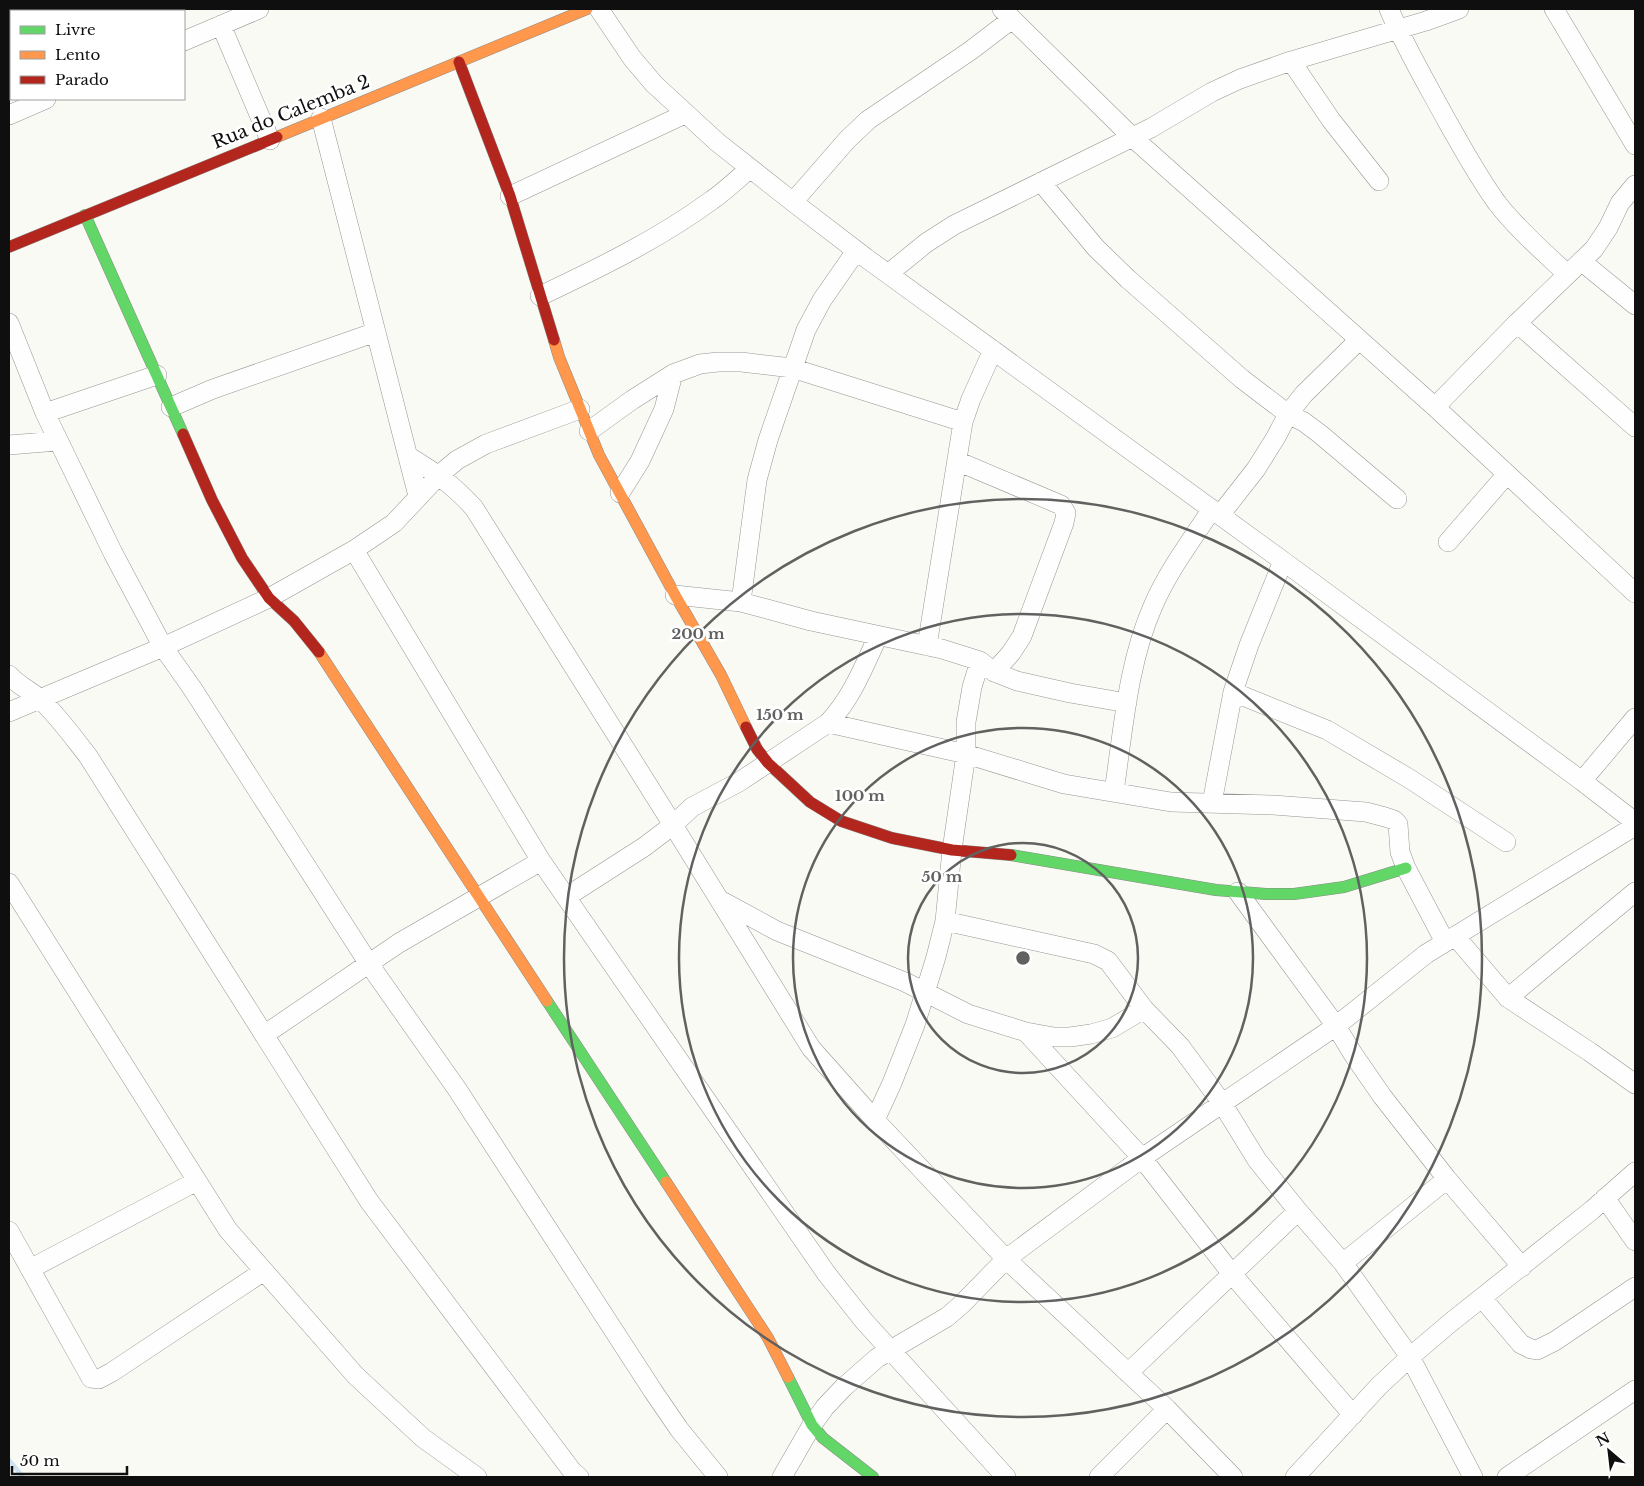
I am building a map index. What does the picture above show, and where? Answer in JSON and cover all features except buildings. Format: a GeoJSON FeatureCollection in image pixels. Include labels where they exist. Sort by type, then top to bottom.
{"type":"FeatureCollection","features":[{"type":"Feature","properties":{"kind":"street"},"geometry":{"type":"LineString","coordinates":[[185,41],[259,9]]}},
{"type":"Feature","properties":{"kind":"street","name":"Rua do Calemba 2"},"geometry":{"type":"LineString","coordinates":[[9,247],[459,62],[566,13],[587,9]]}},
{"type":"Feature","properties":{"kind":"street"},"geometry":{"type":"LineString","coordinates":[[599,9],[632,58],[654,84],[685,114],[793,202],[856,251],[1283,561],[1635,822]]}},
{"type":"Feature","properties":{"kind":"street"},"geometry":{"type":"LineString","coordinates":[[1389,9],[1398,29],[1474,167],[1497,202],[1514,223],[1567,274]]}},
{"type":"Feature","properties":{"kind":"street"},"geometry":{"type":"LineString","coordinates":[[888,274],[926,243],[954,225],[1167,119],[1212,92],[1240,79],[1291,61],[1459,9]]}},
{"type":"Feature","properties":{"kind":"street"},"geometry":{"type":"LineString","coordinates":[[1554,9],[1635,145]]}},
{"type":"Feature","properties":{"kind":"street"},"geometry":{"type":"LineString","coordinates":[[793,202],[847,140],[868,120],[970,51],[1007,14],[1131,136],[1435,407],[1635,593]]}},
{"type":"Feature","properties":{"kind":"street"},"geometry":{"type":"LineString","coordinates":[[221,25],[270,140]]}},
{"type":"Feature","properties":{"kind":"street"},"geometry":{"type":"LineString","coordinates":[[1291,61],[1331,120],[1379,181]]}},
{"type":"Feature","properties":{"kind":"street"},"geometry":{"type":"LineString","coordinates":[[459,62],[510,196],[559,357],[599,455],[721,675],[757,749],[768,763],[810,802],[841,821],[892,838],[952,850],[1025,856],[1180,885],[1238,892],[1294,894],[1344,887],[1406,868]]}},
{"type":"Feature","properties":{"kind":"street"},"geometry":{"type":"LineString","coordinates":[[9,100],[42,100]]}},
{"type":"Feature","properties":{"kind":"street"},"geometry":{"type":"LineString","coordinates":[[9,115],[42,100]]}},
{"type":"Feature","properties":{"kind":"street"},"geometry":{"type":"LineString","coordinates":[[510,196],[685,114]]}},
{"type":"Feature","properties":{"kind":"street"},"geometry":{"type":"LineString","coordinates":[[321,118],[418,496]]}},
{"type":"Feature","properties":{"kind":"street"},"geometry":{"type":"LineString","coordinates":[[540,296],[678,224],[713,200],[750,168]]}},
{"type":"Feature","properties":{"kind":"street"},"geometry":{"type":"LineString","coordinates":[[1041,182],[1096,248],[1128,279],[1242,379],[1288,414],[1304,422],[1320,434],[1398,499]]}},
{"type":"Feature","properties":{"kind":"street"},"geometry":{"type":"LineString","coordinates":[[1435,407],[1594,249],[1608,228],[1620,203],[1635,185]]}},
{"type":"Feature","properties":{"kind":"street"},"geometry":{"type":"LineString","coordinates":[[86,215],[212,500],[242,558],[269,598],[294,622],[317,650],[480,897],[768,1338],[812,1425],[823,1438],[874,1477]]}},
{"type":"Feature","properties":{"kind":"street"},"geometry":{"type":"LineString","coordinates":[[741,602],[758,480],[768,440],[806,330],[822,300],[856,251]]}},
{"type":"Feature","properties":{"kind":"street"},"geometry":{"type":"LineString","coordinates":[[1581,261],[1635,305]]}},
{"type":"Feature","properties":{"kind":"street"},"geometry":{"type":"LineString","coordinates":[[9,323],[45,414],[113,552],[163,647],[192,688],[369,964],[458,1089],[653,1391],[679,1428],[718,1477]]}},
{"type":"Feature","properties":{"kind":"street"},"geometry":{"type":"LineString","coordinates":[[1518,323],[1635,428]]}},
{"type":"Feature","properties":{"kind":"street"},"geometry":{"type":"LineString","coordinates":[[171,407],[213,389],[376,332]]}},
{"type":"Feature","properties":{"kind":"street"},"geometry":{"type":"LineString","coordinates":[[1114,792],[1127,703],[1142,635],[1166,579],[1216,512],[1256,469],[1288,414],[1304,394],[1359,340]]}},
{"type":"Feature","properties":{"kind":"street"},"geometry":{"type":"LineString","coordinates":[[927,646],[963,422],[971,398],[993,350]]}},
{"type":"Feature","properties":{"kind":"street"},"geometry":{"type":"LineString","coordinates":[[589,431],[632,400],[673,374],[700,364],[718,362],[741,362],[792,368],[963,422]]}},
{"type":"Feature","properties":{"kind":"street"},"geometry":{"type":"LineString","coordinates":[[45,414],[156,374]]}},
{"type":"Feature","properties":{"kind":"street"},"geometry":{"type":"LineString","coordinates":[[620,493],[640,461],[664,409],[673,374]]}},
{"type":"Feature","properties":{"kind":"street"},"geometry":{"type":"LineString","coordinates":[[9,712],[163,647],[269,598],[354,550],[394,523],[439,475],[457,460],[486,444],[580,409]]}},
{"type":"Feature","properties":{"kind":"street"},"geometry":{"type":"LineString","coordinates":[[9,445],[58,441]]}},
{"type":"Feature","properties":{"kind":"street"},"geometry":{"type":"LineString","coordinates":[[408,456],[439,475],[474,508],[811,1048],[875,1120],[1006,1259],[1167,1409],[1233,1477]]}},
{"type":"Feature","properties":{"kind":"street"},"geometry":{"type":"LineString","coordinates":[[875,1120],[911,1033],[945,921],[952,850],[966,754],[966,722],[972,687],[987,667],[1011,653],[1022,636],[1066,513],[1061,505],[957,461]]}},
{"type":"Feature","properties":{"kind":"street"},"geometry":{"type":"LineString","coordinates":[[1448,542],[1507,474]]}},
{"type":"Feature","properties":{"kind":"street"},"geometry":{"type":"LineString","coordinates":[[354,550],[541,861],[826,1273],[864,1321],[1006,1477]]}},
{"type":"Feature","properties":{"kind":"street"},"geometry":{"type":"LineString","coordinates":[[1212,803],[1234,692],[1249,646],[1283,561]]}},
{"type":"Feature","properties":{"kind":"street"},"geometry":{"type":"LineString","coordinates":[[675,595],[741,602],[811,621],[962,654],[1017,681],[1127,703]]}},
{"type":"Feature","properties":{"kind":"street"},"geometry":{"type":"LineString","coordinates":[[566,897],[614,867],[673,825],[692,807],[739,782],[828,723],[838,713],[851,693],[878,636]]}},
{"type":"Feature","properties":{"kind":"street"},"geometry":{"type":"LineString","coordinates":[[9,675],[39,699],[63,723],[88,756],[369,1201],[572,1475]]}},
{"type":"Feature","properties":{"kind":"street"},"geometry":{"type":"LineString","coordinates":[[1234,692],[1327,730],[1410,779],[1506,842]]}},
{"type":"Feature","properties":{"kind":"street"},"geometry":{"type":"LineString","coordinates":[[1582,781],[1635,718]]}},
{"type":"Feature","properties":{"kind":"street"},"geometry":{"type":"LineString","coordinates":[[828,723],[966,754],[1064,784],[1171,802],[1273,805],[1366,812],[1385,816],[1396,821],[1399,826],[1400,852],[1406,868],[1450,939],[1508,998],[1635,1084]]}},
{"type":"Feature","properties":{"kind":"street"},"geometry":{"type":"LineString","coordinates":[[782,1477],[812,1425],[825,1407],[844,1387],[877,1358],[947,1317],[1006,1259],[1142,1158],[1336,1026],[1426,954],[1635,826]]}},
{"type":"Feature","properties":{"kind":"street"},"geometry":{"type":"LineString","coordinates":[[264,1035],[399,943],[541,861]]}},
{"type":"Feature","properties":{"kind":"street"},"geometry":{"type":"LineString","coordinates":[[9,883],[228,1230],[356,1376],[423,1438],[478,1477]]}},
{"type":"Feature","properties":{"kind":"street"},"geometry":{"type":"LineString","coordinates":[[1238,892],[1336,1026],[1382,1096],[1447,1179],[1522,1267]]}},
{"type":"Feature","properties":{"kind":"street"},"geometry":{"type":"LineString","coordinates":[[1508,998],[1635,892]]}},
{"type":"Feature","properties":{"kind":"street"},"geometry":{"type":"LineString","coordinates":[[720,900],[777,931],[905,982],[968,1014],[1026,1032],[1070,1038],[1091,1034],[1112,1028],[1144,1009]]}},
{"type":"Feature","properties":{"kind":"street"},"geometry":{"type":"LineString","coordinates":[[945,921],[1103,957],[1111,964],[1144,1009],[1180,1046],[1222,1103],[1257,1160],[1298,1212],[1343,1263],[1410,1357],[1473,1477]]}},
{"type":"Feature","properties":{"kind":"street"},"geometry":{"type":"LineString","coordinates":[[1026,1032],[1142,1158],[1232,1274],[1353,1415]]}},
{"type":"Feature","properties":{"kind":"street"},"geometry":{"type":"LineString","coordinates":[[1295,1477],[1379,1386],[1410,1357],[1606,1198],[1635,1172]]}},
{"type":"Feature","properties":{"kind":"street"},"geometry":{"type":"LineString","coordinates":[[1343,1263],[1447,1179]]}},
{"type":"Feature","properties":{"kind":"street"},"geometry":{"type":"LineString","coordinates":[[30,1269],[196,1181]]}},
{"type":"Feature","properties":{"kind":"street"},"geometry":{"type":"LineString","coordinates":[[1606,1198],[1635,1241]]}},
{"type":"Feature","properties":{"kind":"street"},"geometry":{"type":"LineString","coordinates":[[1128,1373],[1298,1212]]}},
{"type":"Feature","properties":{"kind":"street"},"geometry":{"type":"LineString","coordinates":[[9,1231],[91,1378],[99,1379],[112,1372],[264,1271]]}},
{"type":"Feature","properties":{"kind":"street"},"geometry":{"type":"LineString","coordinates":[[1482,1298],[1521,1344],[1531,1350],[1537,1350],[1555,1341],[1635,1287]]}},
{"type":"Feature","properties":{"kind":"street"},"geometry":{"type":"LineString","coordinates":[[1507,1477],[1635,1390]]}},
{"type":"Feature","properties":{"kind":"street"},"geometry":{"type":"LineString","coordinates":[[1099,1477],[1167,1409]]}},
{"type":"Feature","properties":{"kind":"waterway"},"geometry":{"type":"LineString","coordinates":[[9,1460],[23,1477]]}},
{"type":"Feature","properties":{"kind":"traffic: fast"},"geometry":{"type":"LineString","coordinates":[[85,215],[183,434]]}},
{"type":"Feature","properties":{"kind":"traffic: fast"},"geometry":{"type":"LineString","coordinates":[[1011,855],[1216,890],[1266,894],[1294,894],[1344,887],[1406,868]]}},
{"type":"Feature","properties":{"kind":"traffic: fast"},"geometry":{"type":"LineString","coordinates":[[547,1001],[666,1182]]}},
{"type":"Feature","properties":{"kind":"traffic: fast"},"geometry":{"type":"LineString","coordinates":[[788,1377],[812,1425],[823,1438],[873,1477]]}},
{"type":"Feature","properties":{"kind":"traffic: slow"},"geometry":{"type":"LineString","coordinates":[[277,137],[587,9]]}},
{"type":"Feature","properties":{"kind":"traffic: slow"},"geometry":{"type":"LineString","coordinates":[[554,340],[559,357],[599,455],[721,675],[746,727]]}},
{"type":"Feature","properties":{"kind":"traffic: slow"},"geometry":{"type":"LineString","coordinates":[[319,652],[547,1001]]}},
{"type":"Feature","properties":{"kind":"traffic: slow"},"geometry":{"type":"LineString","coordinates":[[666,1182],[768,1338],[788,1377]]}},
{"type":"Feature","properties":{"kind":"traffic: jam"},"geometry":{"type":"LineString","coordinates":[[459,62],[510,196],[554,340]]}},
{"type":"Feature","properties":{"kind":"traffic: jam"},"geometry":{"type":"LineString","coordinates":[[9,247],[277,137]]}},
{"type":"Feature","properties":{"kind":"traffic: jam"},"geometry":{"type":"LineString","coordinates":[[183,434],[212,500],[242,558],[269,598],[294,621],[319,652]]}},
{"type":"Feature","properties":{"kind":"traffic: jam"},"geometry":{"type":"LineString","coordinates":[[746,727],[757,749],[768,763],[810,802],[841,821],[892,838],[952,850],[1011,855]]}}]}
